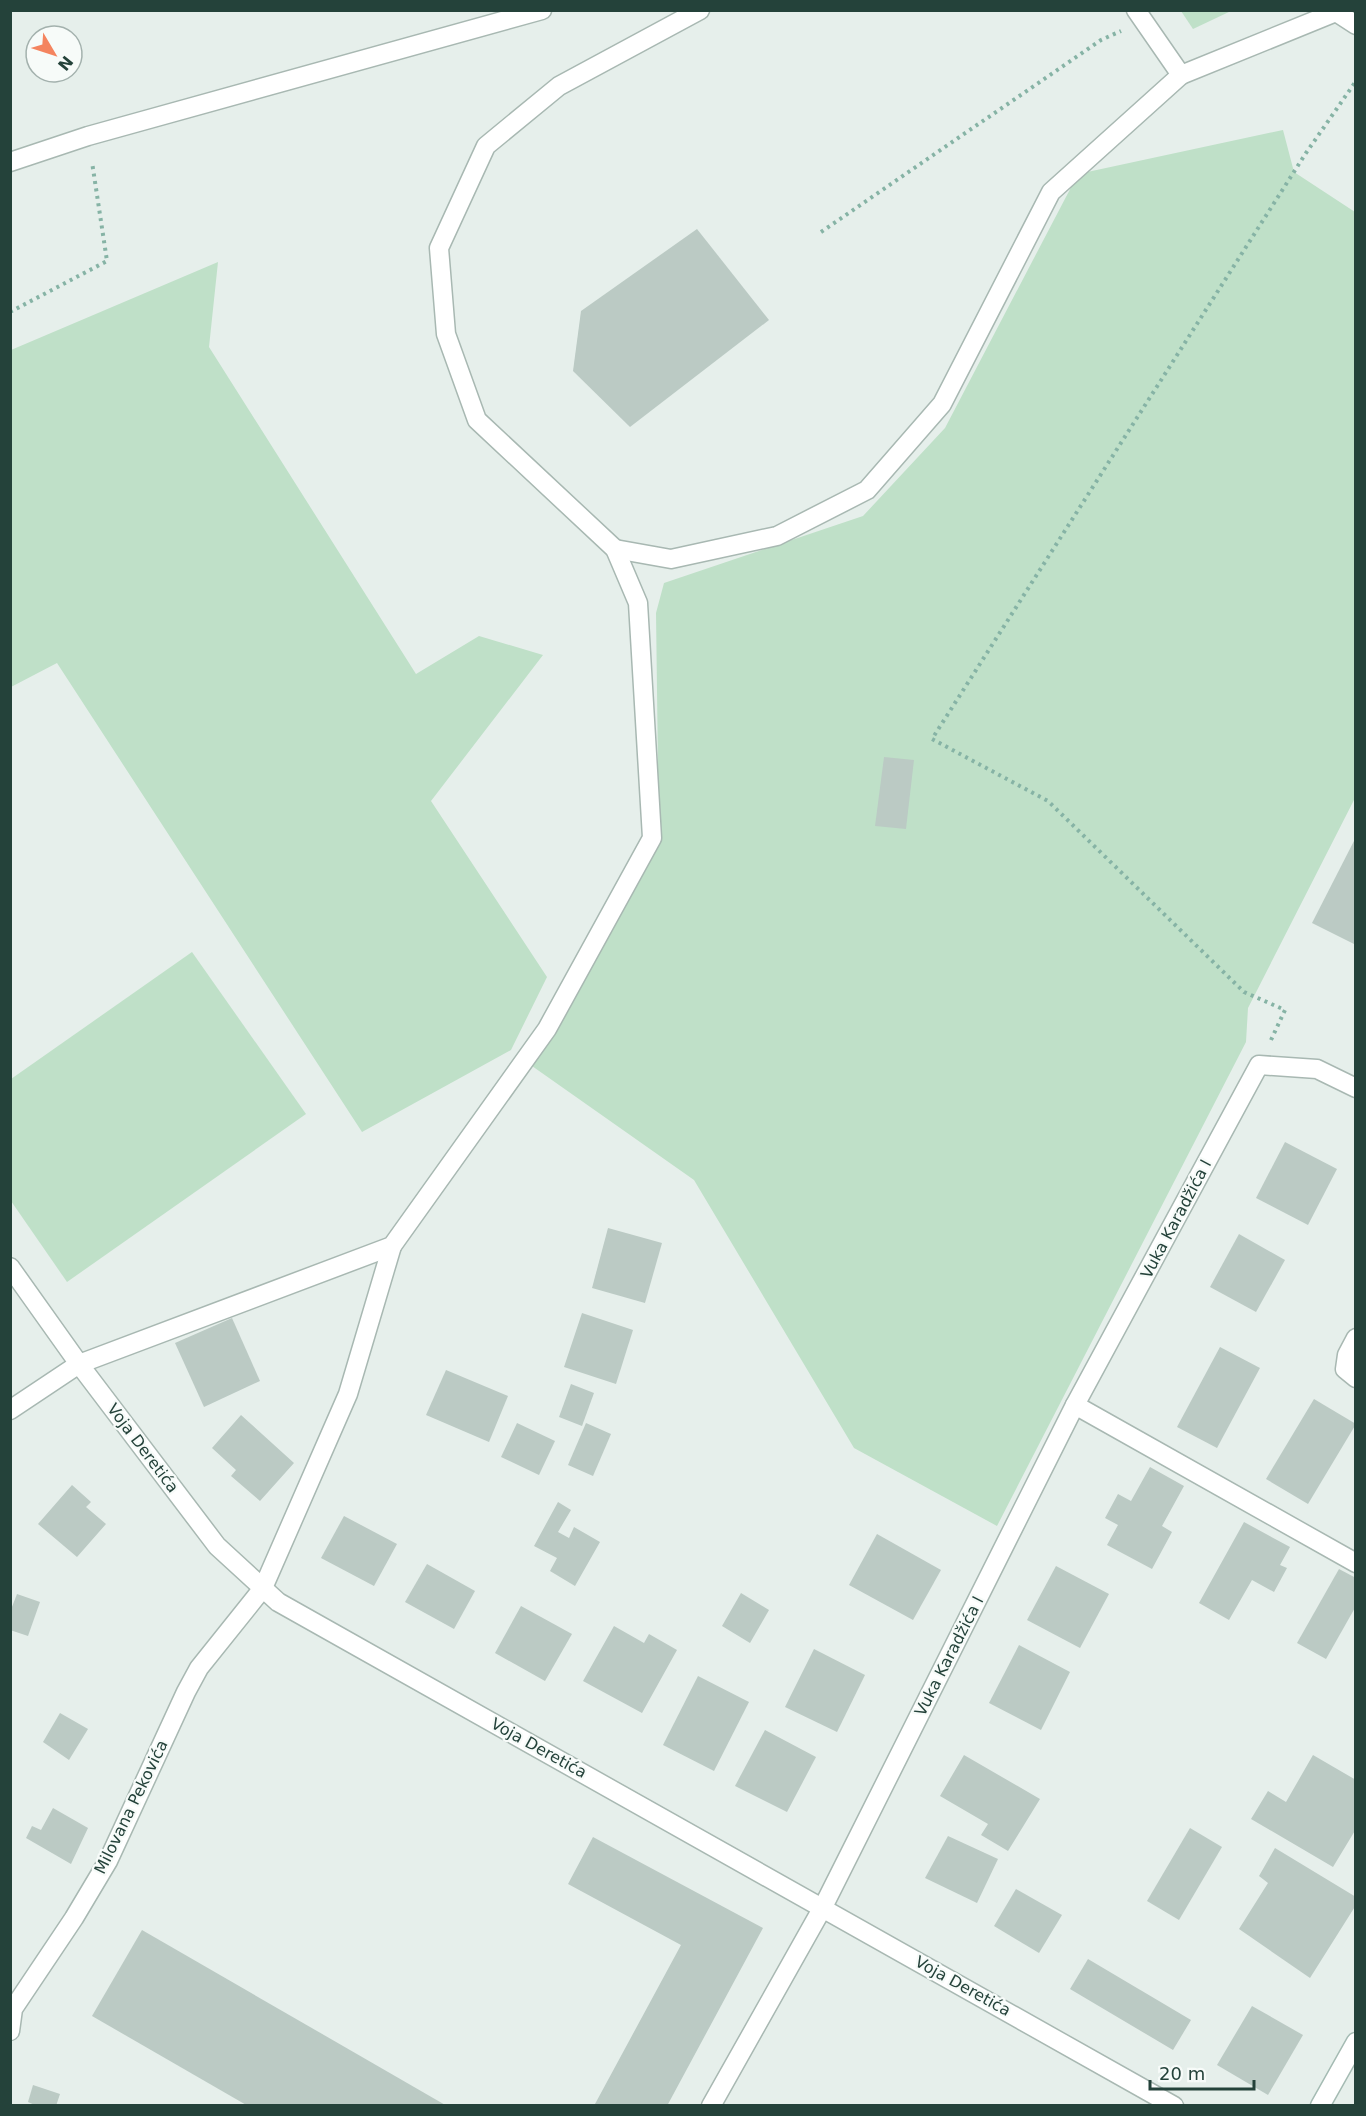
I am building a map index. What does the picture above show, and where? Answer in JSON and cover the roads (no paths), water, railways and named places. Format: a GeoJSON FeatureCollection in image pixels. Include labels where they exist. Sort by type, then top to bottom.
{"type":"FeatureCollection","features":[{"type":"Feature","properties":{"kind":"street"},"geometry":{"type":"LineString","coordinates":[[10,162],[88,136],[542,10]]}},
{"type":"Feature","properties":{"kind":"street"},"geometry":{"type":"LineString","coordinates":[[10,1410],[79,1364],[392,1246],[547,1029],[652,838],[638,603],[615,549],[477,420],[446,334],[439,248],[486,146],[559,86],[700,10]]}},
{"type":"Feature","properties":{"kind":"street"},"geometry":{"type":"LineString","coordinates":[[1136,10],[1181,75]]}},
{"type":"Feature","properties":{"kind":"street"},"geometry":{"type":"LineString","coordinates":[[615,549],[671,559],[777,536],[867,490],[942,404],[1051,192],[1181,75],[1336,11],[1356,25]]}},
{"type":"Feature","properties":{"kind":"street","name":"Vuka Karadžića I"},"geometry":{"type":"LineString","coordinates":[[711,2106],[824,1907],[1076,1406],[1259,1065],[1317,1069],[1356,1088]]}},
{"type":"Feature","properties":{"kind":"street","name":"Milovana Pekovića"},"geometry":{"type":"LineString","coordinates":[[10,2031],[13,2009],[74,1918],[108,1861],[199,1668],[263,1588],[348,1394],[392,1246]]}},
{"type":"Feature","properties":{"kind":"street","name":"Voja Deretića"},"geometry":{"type":"LineString","coordinates":[[10,1267],[79,1364],[217,1546],[278,1602],[824,1907],[1174,2106]]}},
{"type":"Feature","properties":{"kind":"street"},"geometry":{"type":"LineString","coordinates":[[1356,1338],[1347,1354],[1345,1369],[1356,1378]]}},
{"type":"Feature","properties":{"kind":"street"},"geometry":{"type":"LineString","coordinates":[[1076,1406],[1356,1563]]}},
{"type":"Feature","properties":{"kind":"street"},"geometry":{"type":"LineString","coordinates":[[1320,2106],[1356,2042]]}}]}
